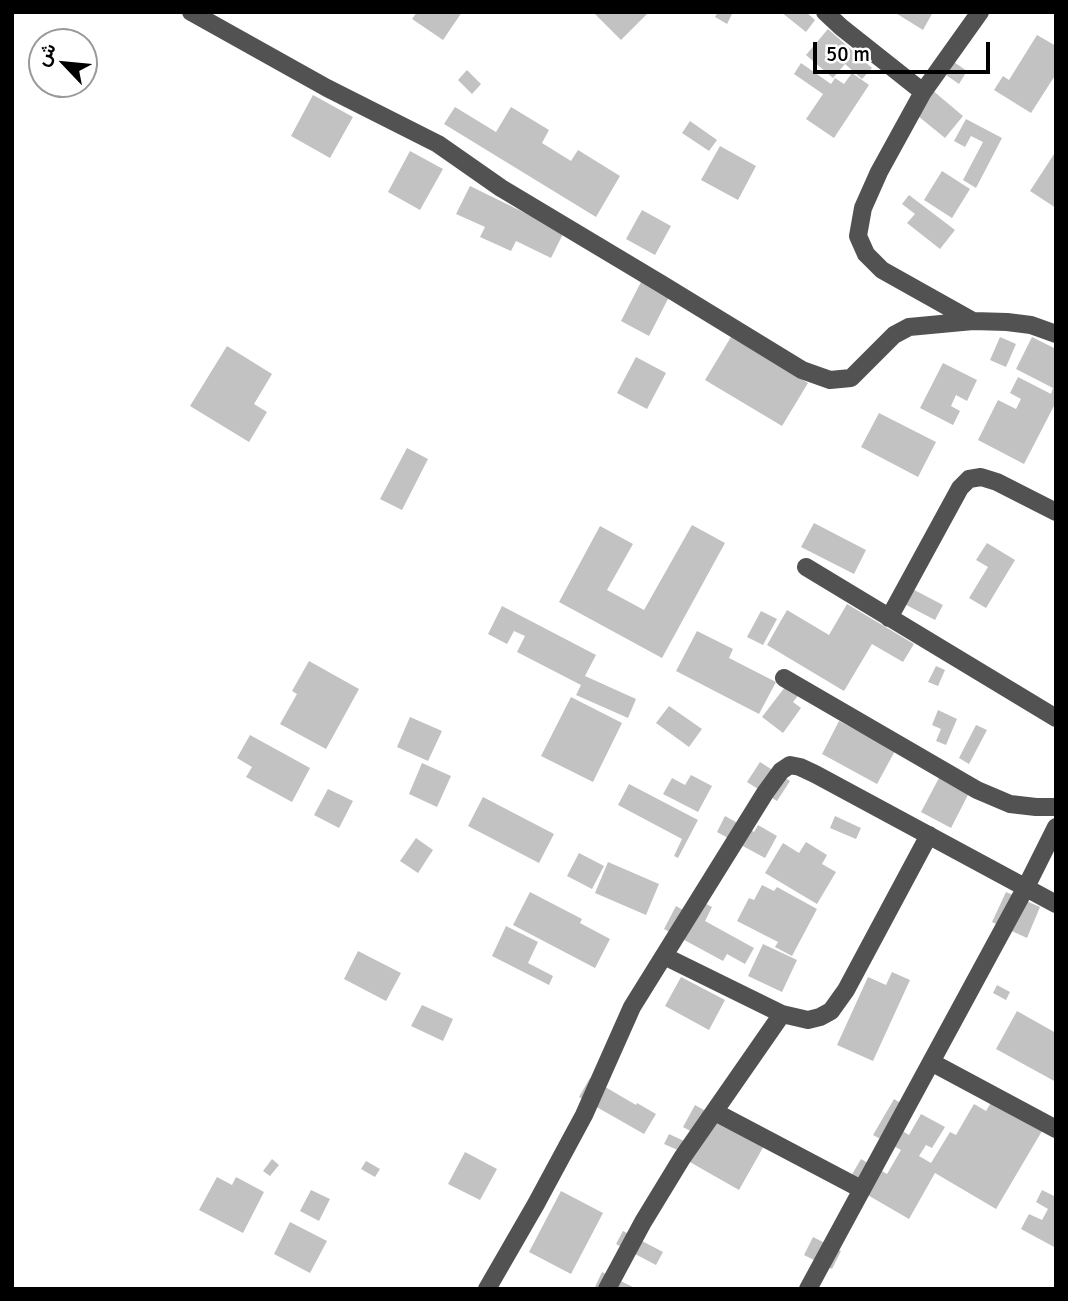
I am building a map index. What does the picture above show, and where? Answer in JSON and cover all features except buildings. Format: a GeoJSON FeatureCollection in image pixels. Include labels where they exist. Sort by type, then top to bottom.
{"type":"FeatureCollection","features":[{"type":"Feature","properties":{"kind":"street"},"geometry":{"type":"LineString","coordinates":[[191,12],[327,88],[438,144],[501,188],[802,370],[830,380],[851,378],[894,335],[909,327],[972,321],[1007,321],[1031,325],[1056,334]]}},
{"type":"Feature","properties":{"kind":"street"},"geometry":{"type":"LineString","coordinates":[[825,12],[923,92]]}},
{"type":"Feature","properties":{"kind":"street"},"geometry":{"type":"LineString","coordinates":[[972,321],[882,270],[866,254],[858,236],[863,208],[879,172],[923,92],[980,12]]}},
{"type":"Feature","properties":{"kind":"street"},"geometry":{"type":"LineString","coordinates":[[889,618],[960,488],[969,479],[981,477],[997,482],[1056,512]]}},
{"type":"Feature","properties":{"kind":"street"},"geometry":{"type":"LineString","coordinates":[[806,567],[1056,718]]}},
{"type":"Feature","properties":{"kind":"street"},"geometry":{"type":"LineString","coordinates":[[784,678],[977,790],[1010,804],[1056,807]]}},
{"type":"Feature","properties":{"kind":"street"},"geometry":{"type":"LineString","coordinates":[[487,1289],[584,1115],[632,1007],[781,771],[790,765],[815,774],[1056,904]]}},
{"type":"Feature","properties":{"kind":"street"},"geometry":{"type":"LineString","coordinates":[[808,1289],[1056,827]]}},
{"type":"Feature","properties":{"kind":"street"},"geometry":{"type":"LineString","coordinates":[[663,956],[782,1014],[808,1020],[820,1017],[831,1011],[846,990],[929,835]]}},
{"type":"Feature","properties":{"kind":"street"},"geometry":{"type":"LineString","coordinates":[[607,1289],[682,1158],[782,1014]]}},
{"type":"Feature","properties":{"kind":"street"},"geometry":{"type":"LineString","coordinates":[[931,1062],[1056,1129]]}},
{"type":"Feature","properties":{"kind":"street"},"geometry":{"type":"LineString","coordinates":[[715,1112],[862,1189]]}}]}
